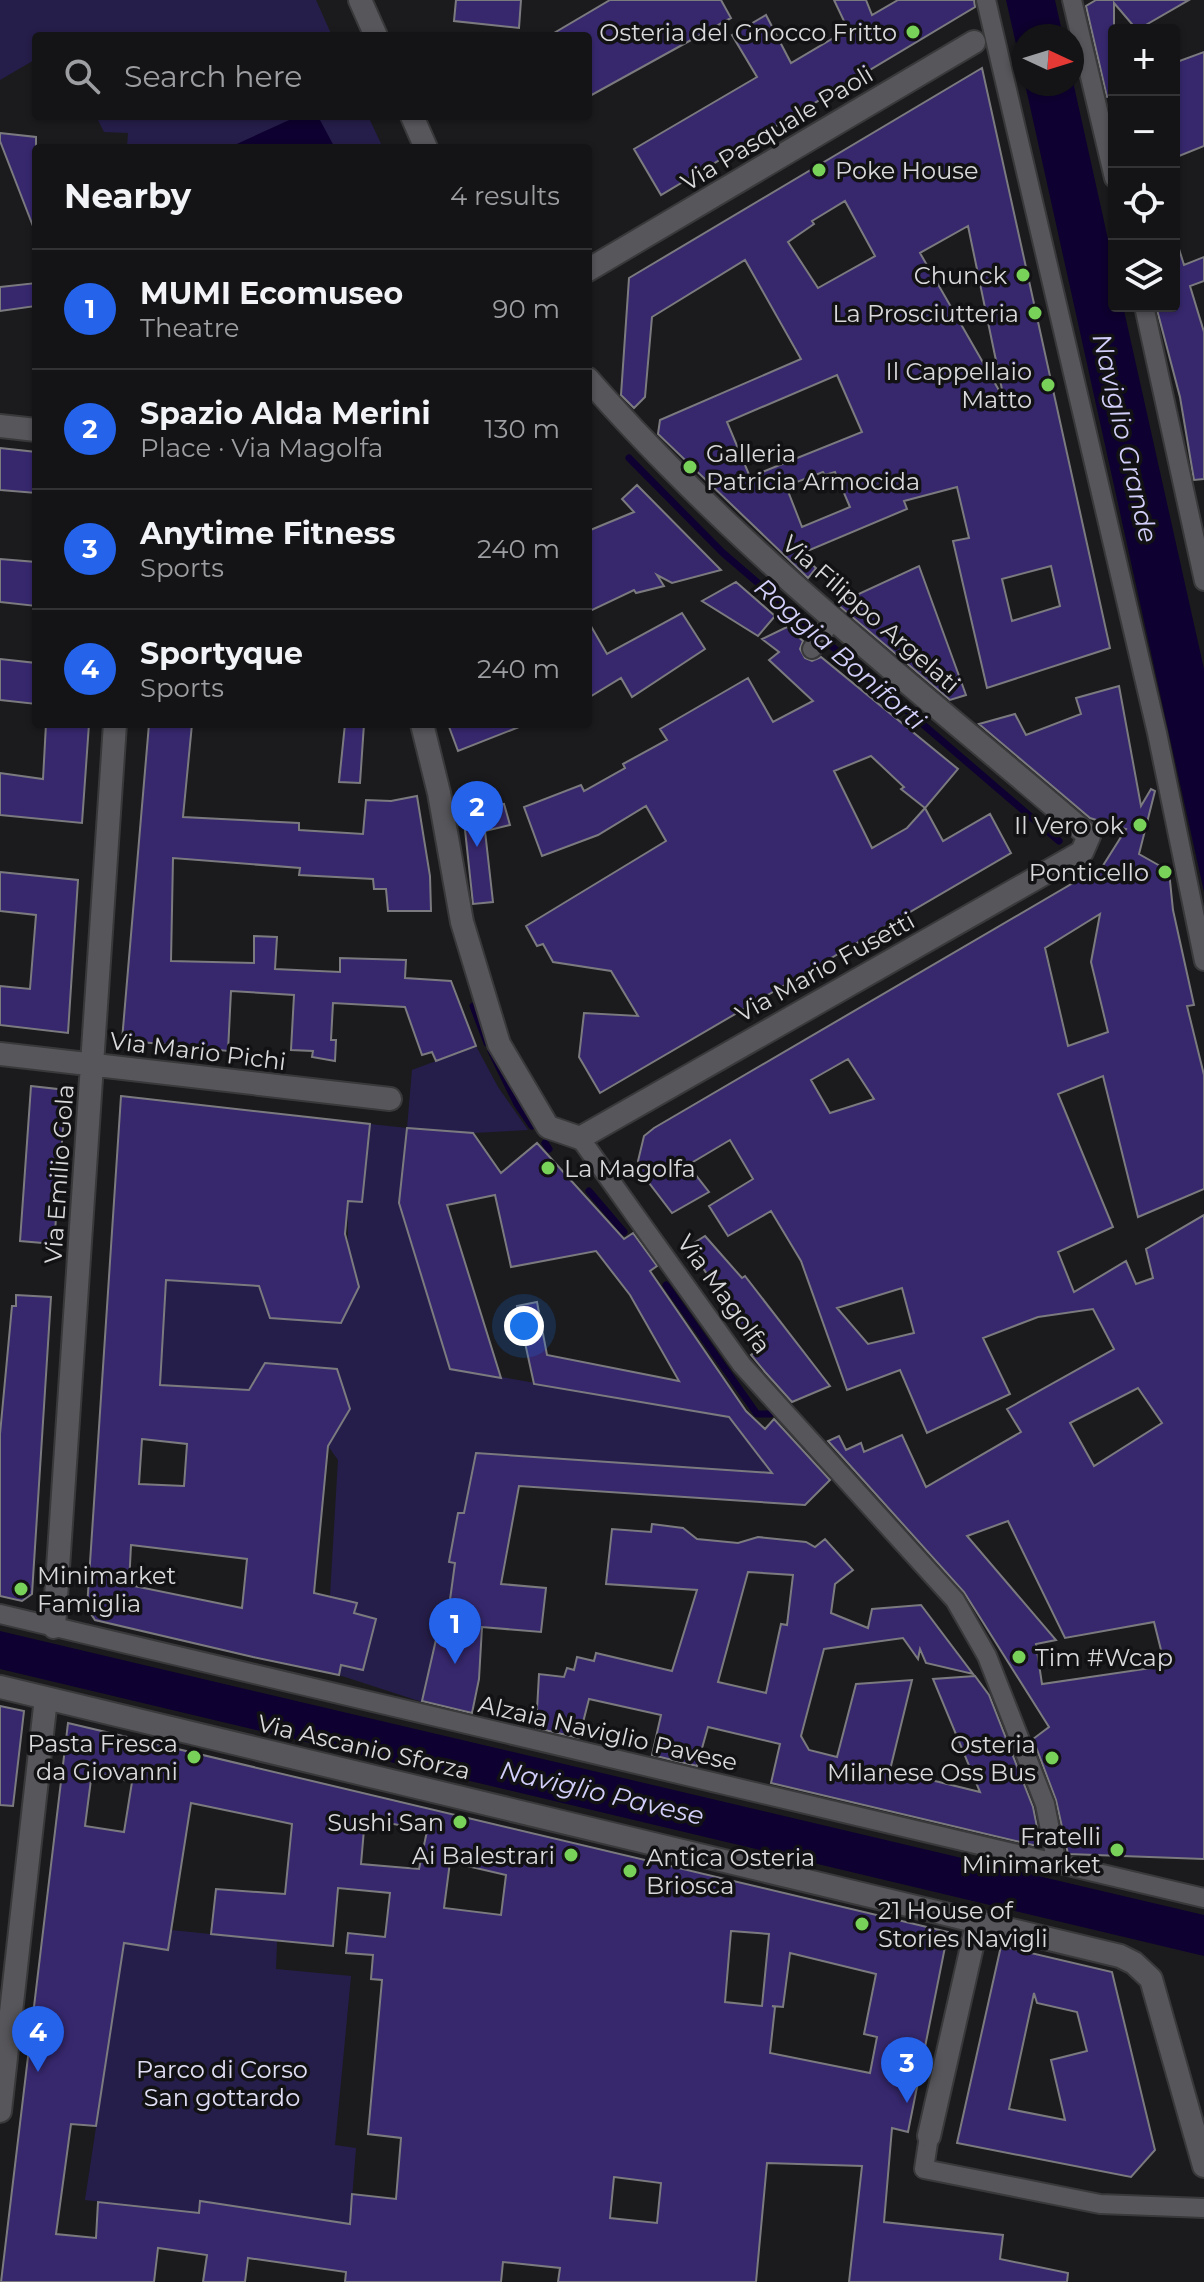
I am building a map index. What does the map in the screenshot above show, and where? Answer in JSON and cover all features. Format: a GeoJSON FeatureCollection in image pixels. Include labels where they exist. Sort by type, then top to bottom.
{"type":"FeatureCollection","features":[{"type":"Feature","properties":{"kind":"street"},"geometry":{"type":"LineString","coordinates":[[360,0],[374,32]]}},
{"type":"Feature","properties":{"kind":"street"},"geometry":{"type":"LineString","coordinates":[[986,0],[984,37],[1157,733],[1204,961]]}},
{"type":"Feature","properties":{"kind":"street"},"geometry":{"type":"LineString","coordinates":[[1072,0],[1112,168]]}},
{"type":"Feature","properties":{"kind":"street","name":"Via Pasquale Paoli"},"geometry":{"type":"LineString","coordinates":[[592,268],[984,37]]}},
{"type":"Feature","properties":{"kind":"street"},"geometry":{"type":"LineString","coordinates":[[414,120],[424,144]]}},
{"type":"Feature","properties":{"kind":"street"},"geometry":{"type":"LineString","coordinates":[[1145,312],[1204,581]]}},
{"type":"Feature","properties":{"kind":"street","name":"Via Filippo Argelati"},"geometry":{"type":"LineString","coordinates":[[592,384],[722,518],[1089,836]]}},
{"type":"Feature","properties":{"kind":"street"},"geometry":{"type":"LineString","coordinates":[[0,426],[32,430]]}},
{"type":"Feature","properties":{"kind":"street"},"geometry":{"type":"LineString","coordinates":[[812,649],[830,623]]}},
{"type":"Feature","properties":{"kind":"street","name":"Via Emilio Gola"},"geometry":{"type":"LineString","coordinates":[[54,1627],[115,728]]}},
{"type":"Feature","properties":{"kind":"street","name":"Via Magolfa"},"geometry":{"type":"LineString","coordinates":[[423,728],[439,793],[462,922],[499,1044],[548,1127],[580,1138],[742,1365],[955,1600],[987,1656],[1039,1789],[1057,1865]]}},
{"type":"Feature","properties":{"kind":"street","name":"Via Mario Fusetti"},"geometry":{"type":"LineString","coordinates":[[580,1138],[1082,852],[1089,836]]}},
{"type":"Feature","properties":{"kind":"street","name":"Via Mario Pichi"},"geometry":{"type":"LineString","coordinates":[[0,1054],[390,1099]]}},
{"type":"Feature","properties":{"kind":"street","name":"Alzaia Naviglio Pavese"},"geometry":{"type":"LineString","coordinates":[[0,1614],[1204,1898]]}},
{"type":"Feature","properties":{"kind":"street","name":"Via Ascanio Sforza"},"geometry":{"type":"LineString","coordinates":[[0,1687],[1120,1956],[1134,1963],[1151,1979],[1204,2166]]}},
{"type":"Feature","properties":{"kind":"street"},"geometry":{"type":"LineString","coordinates":[[0,2111],[46,1698]]}},
{"type":"Feature","properties":{"kind":"street"},"geometry":{"type":"LineString","coordinates":[[978,1920],[924,2169],[1100,2204],[1204,2208]]}},
{"type":"Feature","properties":{"kind":"green space"},"geometry":{"type":"Polygon","coordinates":[[[0,0],[316,0],[330,32],[32,32],[32,61],[0,80],[0,0]]]}},
{"type":"Feature","properties":{"kind":"green space"},"geometry":{"type":"Polygon","coordinates":[[[98,120],[370,120],[381,144],[127,144],[128,133],[104,132],[98,120]]]}},
{"type":"Feature","properties":{"kind":"green space"},"geometry":{"type":"Polygon","coordinates":[[[476,1046],[498,1087],[528,1130],[473,1133],[408,1128],[399,1203],[450,1368],[729,1417],[753,1449],[780,1451],[793,1439],[812,1459],[795,1475],[476,1453],[464,1513],[458,1513],[449,1562],[455,1563],[447,1622],[440,1622],[422,1702],[339,1675],[341,1665],[363,1670],[376,1619],[354,1613],[357,1603],[330,1596],[338,1460],[328,1446],[350,1409],[337,1369],[265,1363],[249,1390],[160,1385],[166,1280],[259,1286],[270,1318],[341,1323],[348,1248],[348,1201],[362,1202],[370,1124],[407,1128],[412,1070],[476,1046]]]}},
{"type":"Feature","properties":{"kind":"green space","name":"Parco di Corso San gottardo"},"geometry":{"type":"Polygon","coordinates":[[[171,1930],[277,1941],[276,1969],[351,1976],[335,2145],[356,2148],[350,2224],[201,2201],[199,2213],[85,2200],[124,1943],[171,1930]]]}},
{"type":"Feature","properties":{"kind":"water"},"geometry":{"type":"Polygon","coordinates":[[[1006,0],[1055,0],[1060,24],[1012,26],[1006,0]]]}},
{"type":"Feature","properties":{"kind":"water","name":"Naviglio Grande"},"geometry":{"type":"Polygon","coordinates":[[[1028,96],[1076,96],[1108,239],[1108,312],[1124,312],[1204,669],[1204,892],[1028,96]]]}},
{"type":"Feature","properties":{"kind":"water"},"geometry":{"type":"Polygon","coordinates":[[[289,120],[320,120],[333,144],[237,144],[289,120]]]}},
{"type":"Feature","properties":{"kind":"water","name":"Naviglio Pavese"},"geometry":{"type":"Polygon","coordinates":[[[0,1631],[1204,1915],[1204,1956],[0,1669],[0,1631]]]}},
{"type":"Feature","properties":{"kind":"building"},"geometry":{"type":"Polygon","coordinates":[[[456,0],[521,0],[519,28],[454,21],[456,0]]]}},
{"type":"Feature","properties":{"kind":"building"},"geometry":{"type":"Polygon","coordinates":[[[610,0],[721,0],[731,18],[592,95],[592,32],[556,32],[610,0]]]}},
{"type":"Feature","properties":{"kind":"building"},"geometry":{"type":"Polygon","coordinates":[[[834,0],[866,0],[872,15],[898,0],[974,0],[975,7],[661,195],[634,149],[757,77],[732,35],[766,15],[791,63],[840,34],[844,21],[834,0]]]}},
{"type":"Feature","properties":{"kind":"building"},"geometry":{"type":"Polygon","coordinates":[[[1096,0],[1189,0],[1147,24],[1132,24],[1114,3],[1114,24],[1108,24],[1107,97],[1086,6],[1096,0]]]}},
{"type":"Feature","properties":{"kind":"building"},"geometry":{"type":"Polygon","coordinates":[[[1204,52],[1204,146],[1180,156],[1180,96],[1180,61],[1204,52]]]}},
{"type":"Feature","properties":{"kind":"building"},"geometry":{"type":"Polygon","coordinates":[[[982,68],[1110,648],[987,688],[953,541],[969,538],[957,487],[904,501],[907,509],[800,554],[816,568],[808,578],[658,434],[660,420],[801,359],[745,260],[652,317],[645,397],[634,408],[621,395],[629,278],[982,68]],[[845,201],[812,221],[814,224],[788,242],[818,288],[875,256],[845,201]],[[968,226],[920,253],[1004,399],[968,226]],[[837,375],[727,422],[750,477],[862,432],[837,375]],[[823,472],[786,486],[802,527],[850,507],[835,472],[825,475],[823,472]],[[1051,566],[1002,579],[1012,621],[1060,606],[1051,566]]]}},
{"type":"Feature","properties":{"kind":"building"},"geometry":{"type":"Polygon","coordinates":[[[0,133],[36,137],[36,144],[32,144],[32,224],[0,141],[0,133]]]}},
{"type":"Feature","properties":{"kind":"building"},"geometry":{"type":"Polygon","coordinates":[[[1180,252],[1184,265],[1204,257],[1204,281],[1190,286],[1204,332],[1204,479],[1194,480],[1180,397],[1158,312],[1180,312],[1180,252]]]}},
{"type":"Feature","properties":{"kind":"building"},"geometry":{"type":"Polygon","coordinates":[[[32,283],[32,307],[0,311],[0,287],[32,283]]]}},
{"type":"Feature","properties":{"kind":"building"},"geometry":{"type":"Polygon","coordinates":[[[0,448],[32,452],[32,493],[0,490],[0,448]]]}},
{"type":"Feature","properties":{"kind":"building"},"geometry":{"type":"Polygon","coordinates":[[[637,485],[721,570],[672,583],[657,575],[664,586],[636,593],[634,590],[592,610],[592,529],[634,512],[622,499],[637,485]]]}},
{"type":"Feature","properties":{"kind":"building"},"geometry":{"type":"Polygon","coordinates":[[[0,559],[32,562],[32,606],[0,602],[0,559]]]}},
{"type":"Feature","properties":{"kind":"building"},"geometry":{"type":"Polygon","coordinates":[[[919,566],[966,695],[950,700],[837,604],[919,566]]]}},
{"type":"Feature","properties":{"kind":"building"},"geometry":{"type":"Polygon","coordinates":[[[736,582],[775,616],[758,636],[702,601],[736,582]]]}},
{"type":"Feature","properties":{"kind":"building"},"geometry":{"type":"Polygon","coordinates":[[[682,613],[705,649],[632,697],[621,678],[592,696],[592,628],[607,654],[682,613]]]}},
{"type":"Feature","properties":{"kind":"building"},"geometry":{"type":"Polygon","coordinates":[[[787,627],[803,641],[800,649],[805,658],[812,661],[821,657],[958,769],[925,808],[943,841],[990,814],[1011,853],[600,1093],[579,1057],[584,1013],[638,1016],[611,971],[553,962],[543,944],[537,946],[526,926],[666,841],[646,806],[598,835],[542,856],[524,807],[581,785],[584,791],[625,768],[623,764],[667,740],[660,729],[748,678],[773,722],[813,701],[769,660],[779,652],[762,639],[787,627]],[[871,756],[834,771],[872,848],[907,828],[925,808],[901,789],[904,787],[871,756]]]}},
{"type":"Feature","properties":{"kind":"building"},"geometry":{"type":"Polygon","coordinates":[[[0,659],[32,663],[32,704],[0,700],[0,659]]]}},
{"type":"Feature","properties":{"kind":"building"},"geometry":{"type":"Polygon","coordinates":[[[1119,686],[1141,806],[1151,789],[1155,791],[1139,854],[1169,871],[1173,910],[1194,1005],[1187,1006],[1204,1075],[1204,1189],[1138,1217],[1103,1076],[1058,1094],[1113,1227],[1058,1252],[1074,1292],[1126,1261],[1136,1284],[1153,1278],[1146,1249],[1204,1215],[1204,1859],[1068,1854],[1056,1800],[1033,1739],[1049,1727],[964,1592],[828,1441],[839,1436],[846,1450],[861,1443],[864,1452],[902,1435],[926,1487],[1021,1432],[1007,1409],[1114,1349],[1093,1309],[1038,1317],[983,1338],[1010,1394],[927,1433],[900,1370],[847,1390],[801,1261],[771,1211],[728,1236],[709,1206],[753,1179],[730,1140],[688,1165],[709,1192],[672,1213],[640,1171],[638,1161],[644,1136],[654,1128],[1085,876],[1092,883],[1126,829],[1090,818],[979,724],[1015,714],[1026,735],[1081,714],[1076,698],[1119,686]],[[1100,914],[1045,948],[1068,1046],[1108,1032],[1091,962],[1100,914]],[[848,1059],[811,1080],[830,1113],[874,1099],[848,1059]],[[902,1288],[837,1308],[868,1344],[914,1333],[902,1288]],[[1138,1388],[1070,1423],[1094,1466],[1162,1423],[1138,1388]],[[1008,1521],[967,1536],[1056,1640],[1036,1644],[1042,1684],[1165,1666],[1154,1622],[1065,1638],[1008,1521]]]}},
{"type":"Feature","properties":{"kind":"building"},"geometry":{"type":"Polygon","coordinates":[[[46,728],[89,728],[82,823],[0,815],[0,773],[43,779],[46,728]]]}},
{"type":"Feature","properties":{"kind":"building"},"geometry":{"type":"Polygon","coordinates":[[[149,728],[192,728],[183,817],[299,823],[299,830],[363,834],[366,800],[391,801],[417,796],[430,876],[431,911],[388,911],[386,889],[374,889],[373,879],[299,875],[300,868],[173,858],[171,961],[254,963],[254,936],[277,937],[275,969],[340,972],[340,958],[406,960],[405,978],[451,981],[476,1046],[436,1061],[432,1052],[422,1055],[405,1007],[333,1003],[331,1040],[336,1040],[335,1061],[312,1057],[313,1051],[291,1050],[294,995],[231,991],[228,1051],[122,1040],[149,728]]]}},
{"type":"Feature","properties":{"kind":"building"},"geometry":{"type":"Polygon","coordinates":[[[345,728],[364,728],[360,783],[339,782],[345,728]]]}},
{"type":"Feature","properties":{"kind":"building"},"geometry":{"type":"Polygon","coordinates":[[[449,728],[516,728],[458,751],[449,728]]]}},
{"type":"Feature","properties":{"kind":"building"},"geometry":{"type":"Polygon","coordinates":[[[504,804],[510,825],[485,831],[493,902],[473,904],[463,811],[504,804]]]}},
{"type":"Feature","properties":{"kind":"building"},"geometry":{"type":"Polygon","coordinates":[[[0,872],[78,880],[68,1033],[0,1025],[0,986],[30,989],[36,915],[0,911],[0,872]]]}},
{"type":"Feature","properties":{"kind":"building"},"geometry":{"type":"Polygon","coordinates":[[[31,1086],[66,1090],[54,1244],[20,1241],[31,1086]]]}},
{"type":"Feature","properties":{"kind":"building"},"geometry":{"type":"Polygon","coordinates":[[[121,1096],[370,1124],[362,1202],[348,1201],[345,1234],[359,1287],[341,1323],[270,1318],[259,1286],[166,1280],[160,1385],[249,1390],[265,1363],[337,1369],[350,1409],[328,1446],[314,1593],[357,1603],[354,1613],[376,1619],[363,1670],[341,1665],[339,1675],[253,1657],[95,1620],[87,1608],[121,1096]],[[142,1439],[139,1484],[184,1486],[187,1444],[142,1439]],[[131,1545],[129,1585],[242,1608],[247,1559],[131,1545]]]}},
{"type":"Feature","properties":{"kind":"building"},"geometry":{"type":"Polygon","coordinates":[[[407,1128],[473,1133],[501,1173],[537,1143],[624,1239],[633,1233],[657,1266],[650,1271],[746,1411],[765,1429],[774,1419],[830,1480],[805,1505],[519,1486],[501,1584],[546,1588],[541,1632],[482,1627],[479,1679],[472,1713],[422,1701],[440,1622],[447,1622],[455,1563],[449,1562],[458,1513],[464,1513],[476,1453],[772,1473],[729,1417],[534,1384],[517,1306],[537,1302],[547,1355],[679,1381],[630,1295],[596,1251],[511,1267],[495,1195],[447,1205],[501,1378],[450,1369],[399,1203],[407,1128]]]}},
{"type":"Feature","properties":{"kind":"building"},"geometry":{"type":"Polygon","coordinates":[[[705,1236],[742,1278],[745,1276],[830,1386],[792,1402],[765,1372],[751,1355],[756,1351],[689,1246],[705,1236]]]}},
{"type":"Feature","properties":{"kind":"building"},"geometry":{"type":"Polygon","coordinates":[[[16,1295],[51,1297],[32,1594],[22,1601],[0,1596],[0,1434],[12,1306],[16,1306],[16,1295]]]}},
{"type":"Feature","properties":{"kind":"building"},"geometry":{"type":"Polygon","coordinates":[[[652,1524],[683,1528],[697,1539],[738,1543],[758,1537],[806,1542],[815,1547],[825,1539],[853,1570],[835,1584],[831,1613],[868,1628],[872,1609],[921,1605],[973,1674],[926,1663],[920,1649],[918,1659],[903,1638],[824,1649],[801,1736],[809,1750],[837,1757],[856,1684],[912,1680],[890,1770],[980,1792],[933,1679],[975,1676],[989,1695],[1033,1807],[1039,1837],[1037,1846],[771,1783],[780,1744],[708,1727],[697,1766],[652,1755],[661,1715],[589,1699],[579,1738],[536,1728],[539,1674],[564,1677],[567,1668],[574,1670],[577,1657],[594,1661],[596,1653],[672,1671],[697,1590],[606,1584],[612,1529],[651,1532],[652,1524]],[[748,1572],[718,1682],[766,1693],[781,1624],[787,1625],[793,1575],[748,1572]]]}},
{"type":"Feature","properties":{"kind":"building"},"geometry":{"type":"Polygon","coordinates":[[[0,1706],[24,1711],[13,1806],[0,1805],[0,1706]]]}},
{"type":"Feature","properties":{"kind":"building"},"geometry":{"type":"Polygon","coordinates":[[[68,1723],[948,1932],[908,2132],[892,2128],[884,2222],[1003,2235],[1000,2259],[1068,2273],[1067,2282],[849,2282],[862,2166],[767,2163],[756,2282],[558,2282],[560,2268],[503,2262],[501,2282],[345,2282],[346,2272],[248,2258],[245,2282],[203,2282],[207,2255],[158,2248],[154,2282],[1,2282],[68,1723]],[[92,1772],[85,1826],[124,1832],[132,1782],[92,1772]],[[191,1803],[168,1950],[124,1943],[96,2126],[71,2124],[56,2234],[96,2238],[98,2202],[199,2213],[200,2201],[350,2224],[352,2194],[396,2199],[401,2138],[368,2134],[382,1980],[371,1979],[373,1955],[346,1953],[348,1933],[385,1937],[390,1893],[338,1888],[333,1946],[211,1934],[216,1889],[285,1894],[292,1824],[191,1803]],[[365,1818],[361,1864],[419,1869],[427,1831],[365,1818]],[[450,1862],[444,1908],[501,1915],[506,1875],[450,1862]],[[731,1931],[725,2002],[762,2006],[769,1934],[731,1931]],[[790,1953],[783,2007],[772,2006],[775,2007],[770,2053],[870,2073],[877,2037],[864,2034],[876,1974],[790,1953]],[[614,2177],[610,2218],[657,2223],[661,2183],[614,2177]]]}},
{"type":"Feature","properties":{"kind":"building"},"geometry":{"type":"Polygon","coordinates":[[[1001,1946],[1112,1972],[1155,2150],[1131,2177],[957,2143],[1001,1946]],[[1034,1993],[1009,2109],[1065,2120],[1051,2060],[1087,2051],[1077,2012],[1037,2003],[1034,1993]]]}},
{"type":"Feature","properties":{"kind":"waterway","name":"Roggia Boniforti"},"geometry":{"type":"LineString","coordinates":[[629,458],[723,553],[1059,841]]}},
{"type":"Feature","properties":{"kind":"waterway"},"geometry":{"type":"LineString","coordinates":[[473,1006],[487,1043]]}},
{"type":"Feature","properties":{"kind":"waterway"},"geometry":{"type":"LineString","coordinates":[[491,1051],[517,1104],[532,1126]]}},
{"type":"Feature","properties":{"kind":"waterway"},"geometry":{"type":"LineString","coordinates":[[545,1143],[549,1149]]}},
{"type":"Feature","properties":{"kind":"waterway"},"geometry":{"type":"LineString","coordinates":[[589,1191],[624,1232]]}},
{"type":"Feature","properties":{"kind":"waterway"},"geometry":{"type":"LineString","coordinates":[[666,1285],[757,1414],[770,1414]]}},
{"type":"Feature","properties":{"kind":"place","name":"Osteria del Gnocco Fritto"},"geometry":{"type":"Point","coordinates":[913,32]}},
{"type":"Feature","properties":{"kind":"place","name":"Poke House"},"geometry":{"type":"Point","coordinates":[819,170]}},
{"type":"Feature","properties":{"kind":"place","name":"Chunck"},"geometry":{"type":"Point","coordinates":[1023,275]}},
{"type":"Feature","properties":{"kind":"place","name":"La Prosciutteria"},"geometry":{"type":"Point","coordinates":[1035,313]}},
{"type":"Feature","properties":{"kind":"place","name":"Il Cappellaio Matto"},"geometry":{"type":"Point","coordinates":[1048,385]}},
{"type":"Feature","properties":{"kind":"place","name":"Galleria Patricia Armocida"},"geometry":{"type":"Point","coordinates":[690,467]}},
{"type":"Feature","properties":{"kind":"place","name":"Il Vero ok"},"geometry":{"type":"Point","coordinates":[1140,825]}},
{"type":"Feature","properties":{"kind":"place","name":"Spazio Alda Merini"},"geometry":{"type":"Point","coordinates":[477,847]}},
{"type":"Feature","properties":{"kind":"place","name":"Ponticello"},"geometry":{"type":"Point","coordinates":[1165,872]}},
{"type":"Feature","properties":{"kind":"place","name":"La Magolfa"},"geometry":{"type":"Point","coordinates":[548,1168]}},
{"type":"Feature","properties":{"kind":"place","name":"Minimarket Famiglia"},"geometry":{"type":"Point","coordinates":[21,1589]}},
{"type":"Feature","properties":{"kind":"place","name":"Tim #Wcap"},"geometry":{"type":"Point","coordinates":[1019,1657]}},
{"type":"Feature","properties":{"kind":"place","name":"MUMI Ecomuseo"},"geometry":{"type":"Point","coordinates":[455,1664]}},
{"type":"Feature","properties":{"kind":"place","name":"Pasta Fresca da Giovanni"},"geometry":{"type":"Point","coordinates":[194,1757]}},
{"type":"Feature","properties":{"kind":"place","name":"Osteria Milanese Oss Bus"},"geometry":{"type":"Point","coordinates":[1052,1758]}},
{"type":"Feature","properties":{"kind":"place","name":"Sushi San"},"geometry":{"type":"Point","coordinates":[460,1822]}},
{"type":"Feature","properties":{"kind":"place","name":"Fratelli Minimarket"},"geometry":{"type":"Point","coordinates":[1117,1850]}},
{"type":"Feature","properties":{"kind":"place","name":"Ai Balestrari"},"geometry":{"type":"Point","coordinates":[571,1855]}},
{"type":"Feature","properties":{"kind":"place","name":"Antica Osteria Briosca"},"geometry":{"type":"Point","coordinates":[630,1871]}},
{"type":"Feature","properties":{"kind":"place","name":"21 House of Stories Navigli"},"geometry":{"type":"Point","coordinates":[862,1924]}},
{"type":"Feature","properties":{"kind":"place","name":"Sportyque"},"geometry":{"type":"Point","coordinates":[38,2072]}},
{"type":"Feature","properties":{"kind":"place","name":"Anytime Fitness"},"geometry":{"type":"Point","coordinates":[907,2103]}}]}
